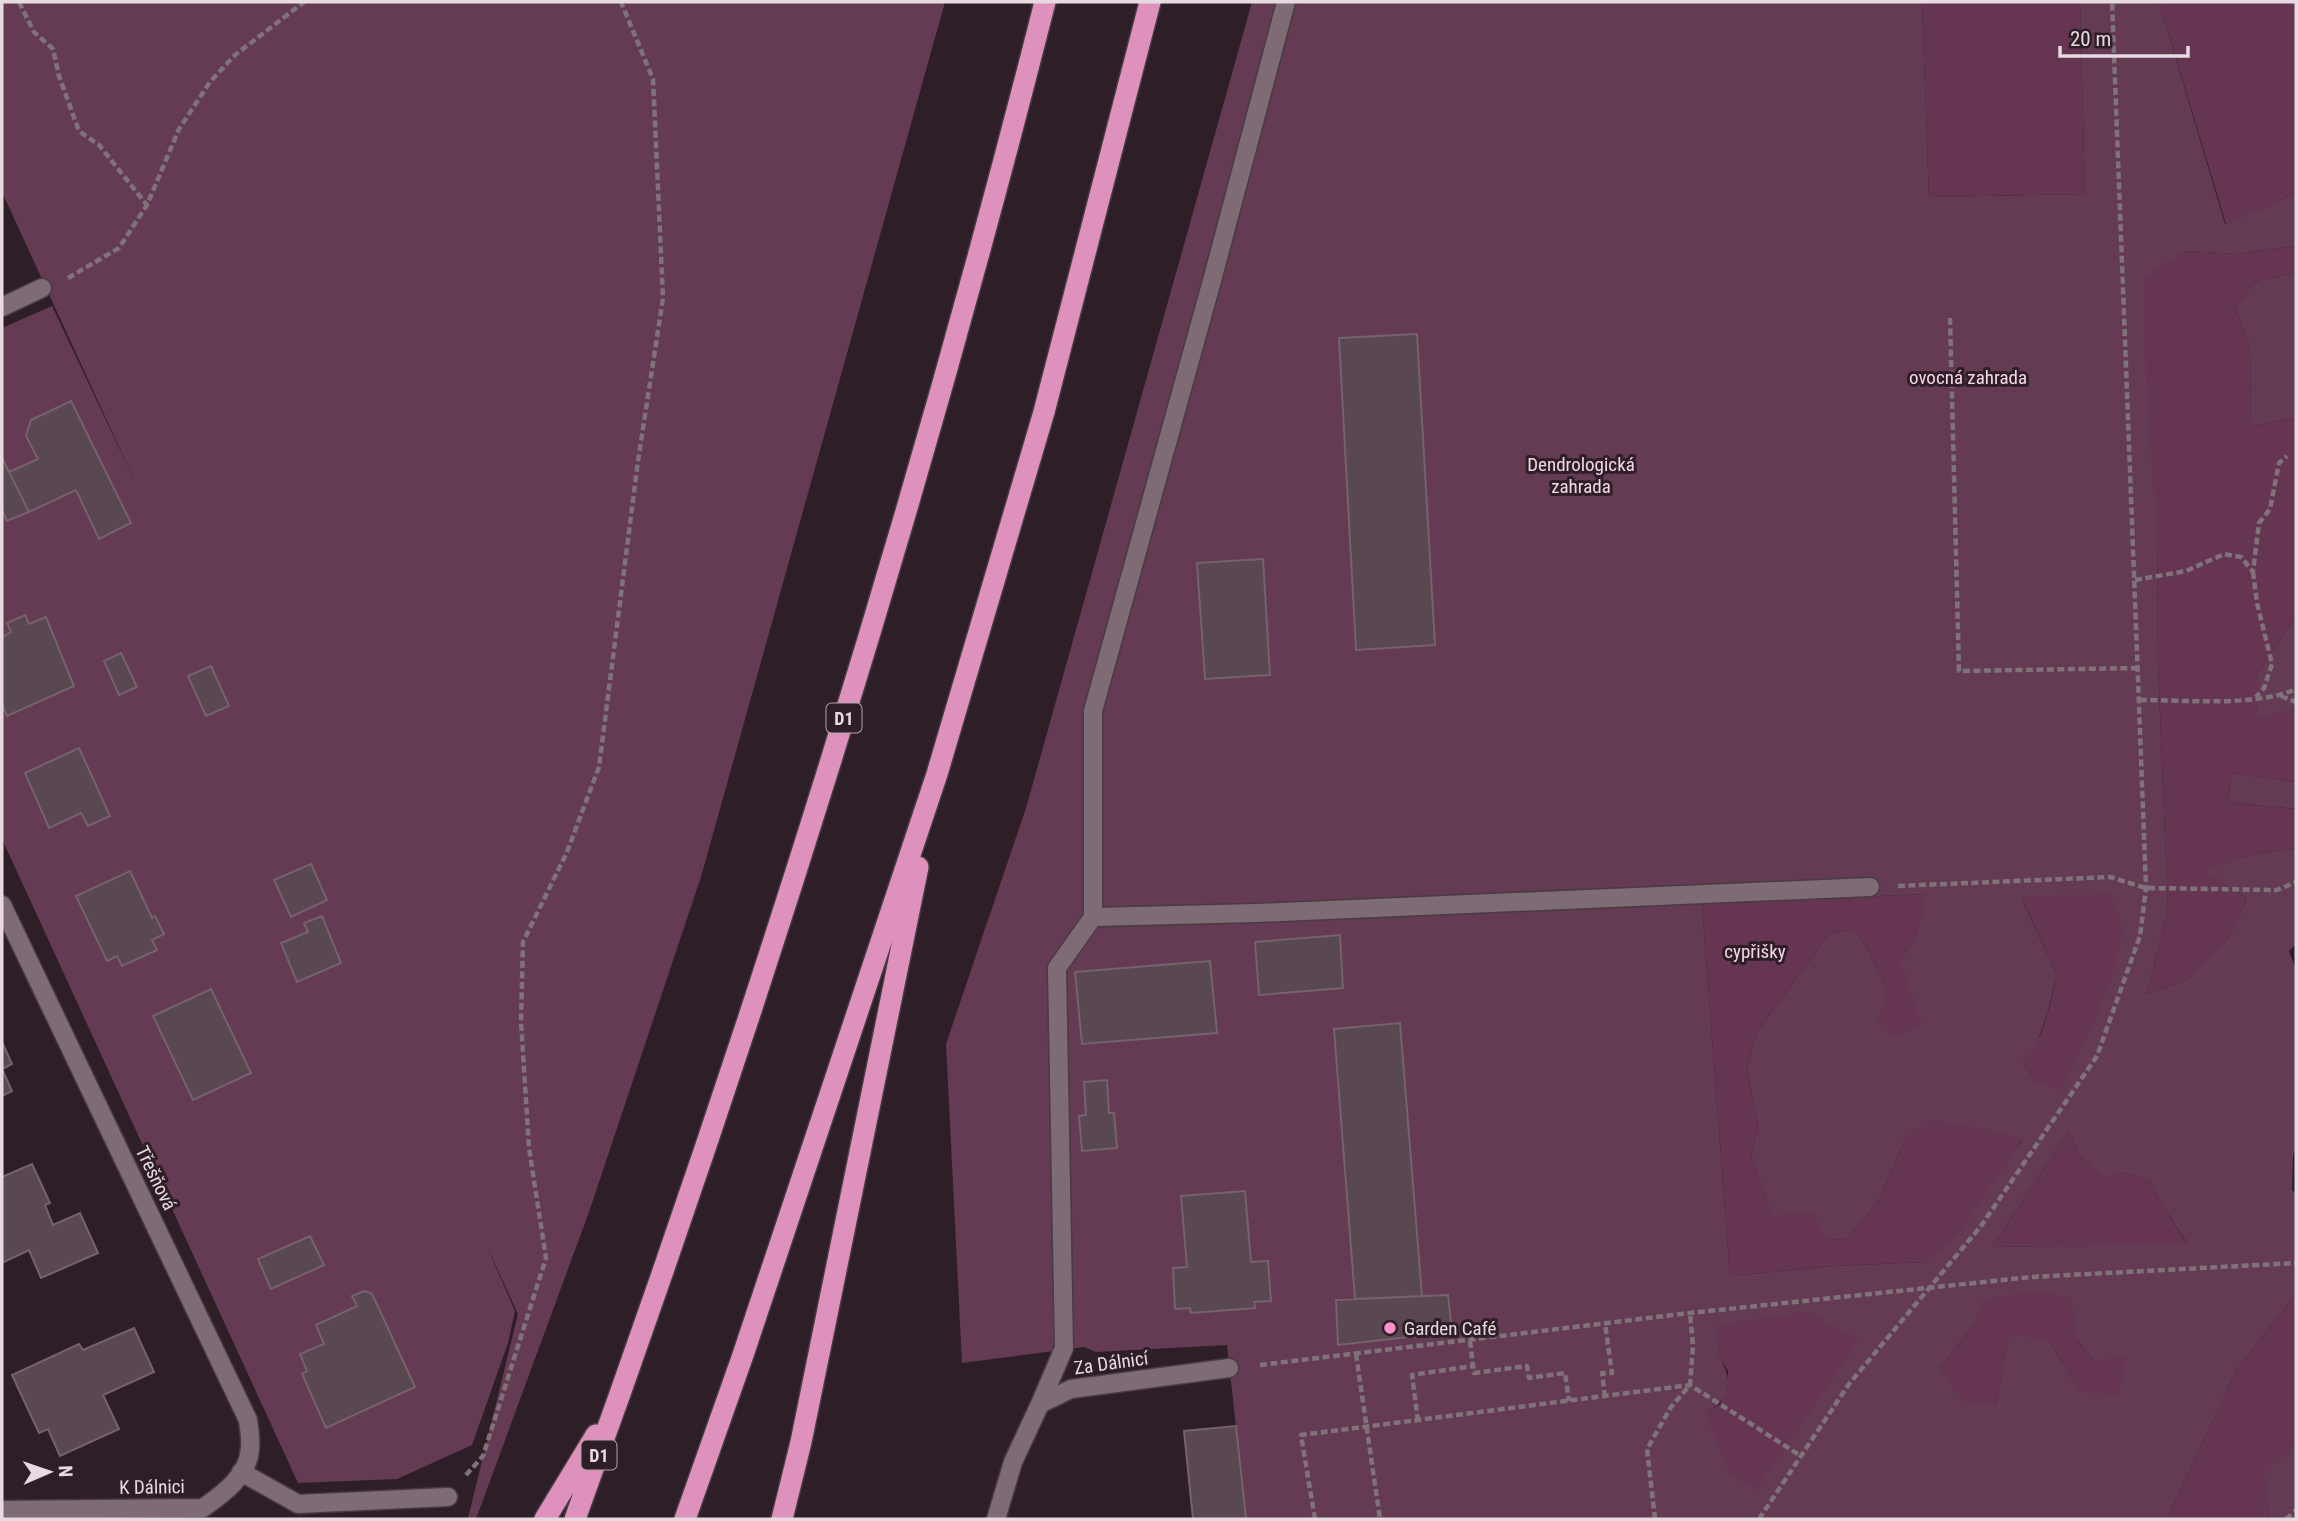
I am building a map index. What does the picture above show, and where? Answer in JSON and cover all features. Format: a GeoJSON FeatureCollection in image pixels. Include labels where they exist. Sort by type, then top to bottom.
{"type":"FeatureCollection","features":[{"type":"Feature","properties":{"kind":"highway","name":"D1"},"geometry":{"type":"LineString","coordinates":[[575,1519],[736,1061],[822,795],[986,235],[1045,2]]}},
{"type":"Feature","properties":{"kind":"highway"},"geometry":{"type":"LineString","coordinates":[[685,1519],[743,1355],[937,774],[1044,412],[1150,2]]}},
{"type":"Feature","properties":{"kind":"highway"},"geometry":{"type":"LineString","coordinates":[[782,1519],[801,1442],[937,774]]}},
{"type":"Feature","properties":{"kind":"highway"},"geometry":{"type":"LineString","coordinates":[[545,1519],[622,1391]]}},
{"type":"Feature","properties":{"kind":"highway"},"geometry":{"type":"LineString","coordinates":[[776,1519],[801,1442]]}},
{"type":"Feature","properties":{"kind":"street"},"geometry":{"type":"LineString","coordinates":[[996,1519],[1013,1462],[1064,1348],[1058,968],[1093,916],[1093,711],[1286,2]]}},
{"type":"Feature","properties":{"kind":"street"},"geometry":{"type":"LineString","coordinates":[[2,307],[43,288]]}},
{"type":"Feature","properties":{"kind":"street"},"geometry":{"type":"LineString","coordinates":[[1093,916],[1270,912],[1870,887]]}},
{"type":"Feature","properties":{"kind":"street","name":"Třešňová"},"geometry":{"type":"LineString","coordinates":[[2,905],[248,1420],[250,1451],[241,1472]]}},
{"type":"Feature","properties":{"kind":"street","name":"Za Dálnicí"},"geometry":{"type":"LineString","coordinates":[[1040,1404],[1071,1389],[1229,1368]]}},
{"type":"Feature","properties":{"kind":"street"},"geometry":{"type":"LineString","coordinates":[[241,1472],[298,1504],[448,1497]]}},
{"type":"Feature","properties":{"kind":"street","name":"K Dálnici"},"geometry":{"type":"LineString","coordinates":[[2,1510],[203,1508],[227,1491],[241,1472]]}},
{"type":"Feature","properties":{"kind":"path"},"geometry":{"type":"LineString","coordinates":[[19,2],[33,32],[53,49],[59,76],[79,131],[99,145],[147,205]]}},
{"type":"Feature","properties":{"kind":"path"},"geometry":{"type":"LineString","coordinates":[[43,288],[75,275],[119,248],[147,205],[178,129],[210,82],[235,55],[304,2]]}},
{"type":"Feature","properties":{"kind":"path"},"geometry":{"type":"LineString","coordinates":[[448,1497],[483,1456],[546,1258],[529,1148],[521,1021],[523,942],[567,852],[598,767],[638,461],[663,298],[653,79],[621,2]]}},
{"type":"Feature","properties":{"kind":"path"},"geometry":{"type":"LineString","coordinates":[[1759,1519],[1849,1384],[1981,1226],[2097,1056],[2140,936],[2146,888],[2112,2]]}},
{"type":"Feature","properties":{"kind":"path"},"geometry":{"type":"LineString","coordinates":[[1950,318],[1959,671],[2139,668]]}},
{"type":"Feature","properties":{"kind":"path"},"geometry":{"type":"LineString","coordinates":[[2255,698],[2264,688],[2272,664],[2257,603],[2253,572],[2259,523],[2270,509],[2279,463],[2287,456]]}},
{"type":"Feature","properties":{"kind":"path"},"geometry":{"type":"LineString","coordinates":[[2136,580],[2186,571],[2224,554],[2241,557],[2253,572]]}},
{"type":"Feature","properties":{"kind":"path"},"geometry":{"type":"LineString","coordinates":[[2140,700],[2255,698],[2280,696],[2296,689]]}},
{"type":"Feature","properties":{"kind":"path"},"geometry":{"type":"LineString","coordinates":[[2280,696],[2296,702]]}},
{"type":"Feature","properties":{"kind":"path"},"geometry":{"type":"LineString","coordinates":[[1870,887],[2110,877],[2146,888],[2277,890],[2296,882]]}},
{"type":"Feature","properties":{"kind":"path"},"geometry":{"type":"LineString","coordinates":[[1229,1368],[1690,1313],[2031,1277],[2296,1263]]}},
{"type":"Feature","properties":{"kind":"path"},"geometry":{"type":"LineString","coordinates":[[1655,1519],[1647,1449],[1671,1407],[1690,1385],[1693,1346],[1690,1313]]}},
{"type":"Feature","properties":{"kind":"path"},"geometry":{"type":"LineString","coordinates":[[1605,1324],[1612,1373],[1602,1373],[1605,1397]]}},
{"type":"Feature","properties":{"kind":"path"},"geometry":{"type":"LineString","coordinates":[[1470,1341],[1474,1373],[1527,1366],[1529,1378],[1565,1373],[1569,1401]]}},
{"type":"Feature","properties":{"kind":"path"},"geometry":{"type":"LineString","coordinates":[[1356,1354],[1380,1519]]}},
{"type":"Feature","properties":{"kind":"path"},"geometry":{"type":"LineString","coordinates":[[1418,1421],[1412,1375],[1473,1366]]}},
{"type":"Feature","properties":{"kind":"path"},"geometry":{"type":"LineString","coordinates":[[1315,1519],[1301,1435],[1690,1385],[1801,1456]]}},
{"type":"Feature","properties":{"kind":"path"},"geometry":{"type":"LineString","coordinates":[[2286,1519],[2296,1510]]}},
{"type":"Feature","properties":{"kind":"green space"},"geometry":{"type":"Polygon","coordinates":[[[2,2],[945,2],[701,877],[589,1212],[476,1519],[468,1518],[518,1314],[486,1244],[515,1311],[508,1343],[472,1445],[397,1479],[298,1483],[2,839],[2,704],[7,715],[74,685],[46,617],[29,624],[25,615],[8,623],[11,632],[2,637],[2,510],[8,521],[76,490],[99,538],[131,523],[71,401],[31,420],[26,436],[38,459],[9,472],[2,458],[2,328],[52,306],[137,486],[2,192],[2,2]],[[121,653],[104,661],[119,694],[121,653]],[[211,666],[189,676],[206,716],[229,706],[211,666]],[[79,748],[25,773],[49,828],[81,813],[88,826],[110,816],[79,748]],[[311,864],[275,880],[291,916],[327,899],[311,864]],[[130,871],[77,896],[106,960],[117,956],[122,966],[156,950],[152,940],[164,934],[156,917],[152,918],[130,871]],[[322,916],[304,923],[308,932],[281,943],[297,981],[341,963],[322,916]],[[210,989],[153,1017],[193,1100],[250,1073],[210,989]],[[310,1236],[258,1259],[271,1288],[323,1265],[310,1236]],[[364,1291],[353,1296],[357,1306],[324,1344],[300,1354],[307,1371],[302,1375],[326,1428],[415,1387],[371,1293],[364,1291]]]}},
{"type":"Feature","properties":{"kind":"green space","name":"Dendrologická zahrada"},"geometry":{"type":"Polygon","coordinates":[[[1252,2],[1922,2],[1929,197],[2085,194],[2080,2],[2159,2],[2225,224],[2296,193],[2296,246],[2237,254],[2184,251],[2157,538],[2158,663],[2168,909],[2147,994],[2188,979],[2229,938],[2247,898],[2201,869],[2259,853],[2296,849],[2296,944],[2289,951],[2296,970],[2296,1147],[2293,1155],[2292,1190],[2296,1194],[2296,1294],[2237,1369],[2167,1519],[1246,1519],[1227,1345],[1096,1352],[1084,1347],[962,1363],[946,1044],[1026,808],[1252,2]],[[1925,894],[1702,904],[1730,1276],[1834,1266],[1926,1262],[2022,1141],[1980,1128],[1905,1140],[1878,1202],[1847,1238],[1828,1240],[1772,1216],[1751,1155],[1758,1129],[1747,1068],[1756,1033],[1829,934],[1854,929],[1866,946],[1886,987],[1916,937],[1925,894]],[[2021,898],[2057,974],[2047,1015],[2034,1050],[2023,1063],[2037,1083],[2091,1028],[2021,898]],[[2069,1131],[1992,1247],[2187,1243],[2149,1180],[2124,1173],[2103,1178],[2080,1156],[2069,1131]],[[1974,1325],[1940,1368],[1996,1405],[2009,1334],[2047,1338],[2081,1392],[2094,1361],[2076,1339],[1974,1325]],[[1859,1340],[1719,1356],[1724,1366],[1728,1389],[1721,1402],[1705,1414],[1859,1340]]]}},
{"type":"Feature","properties":{"kind":"green space"},"geometry":{"type":"Polygon","coordinates":[[[1922,2],[2080,2],[2085,194],[1929,197],[1922,2]]]}},
{"type":"Feature","properties":{"kind":"green space"},"geometry":{"type":"Polygon","coordinates":[[[2159,2],[2296,2],[2296,193],[2226,224],[2159,2]]]}},
{"type":"Feature","properties":{"kind":"green space"},"geometry":{"type":"Polygon","coordinates":[[[2296,246],[2296,273],[2255,281],[2235,308],[2250,347],[2251,426],[2296,418],[2296,616],[2258,672],[2258,716],[2296,710],[2296,782],[2232,773],[2227,802],[2296,809],[2296,849],[2259,853],[2202,869],[2247,898],[2229,938],[2188,979],[2147,994],[2168,909],[2158,663],[2157,538],[2146,378],[2145,277],[2184,251],[2237,254],[2296,246]]]}},
{"type":"Feature","properties":{"kind":"green space"},"geometry":{"type":"Polygon","coordinates":[[[2296,273],[2296,418],[2251,426],[2250,347],[2235,308],[2255,281],[2296,273]]]}},
{"type":"Feature","properties":{"kind":"green space"},"geometry":{"type":"Polygon","coordinates":[[[2296,616],[2296,710],[2258,717],[2258,672],[2296,616]]]}},
{"type":"Feature","properties":{"kind":"green space"},"geometry":{"type":"Polygon","coordinates":[[[2232,773],[2296,782],[2296,809],[2227,802],[2232,773]]]}},
{"type":"Feature","properties":{"kind":"green space","name":"cypřišky"},"geometry":{"type":"Polygon","coordinates":[[[1926,894],[1916,937],[1900,960],[1922,1025],[1893,1038],[1878,1024],[1886,987],[1866,946],[1854,929],[1829,934],[1756,1033],[1747,1068],[1758,1129],[1751,1155],[1772,1216],[1812,1212],[1828,1240],[1847,1238],[1878,1202],[1905,1140],[1927,1120],[1980,1128],[2022,1140],[1958,1235],[1926,1262],[1834,1266],[1730,1276],[1702,904],[1926,894]]]}},
{"type":"Feature","properties":{"kind":"green space"},"geometry":{"type":"Polygon","coordinates":[[[2111,894],[2121,926],[2121,941],[2109,984],[2061,1090],[2037,1083],[2023,1063],[2041,1032],[2057,974],[2021,897],[2111,894]]]}},
{"type":"Feature","properties":{"kind":"green space"},"geometry":{"type":"Polygon","coordinates":[[[2069,1131],[2080,1156],[2103,1177],[2124,1173],[2149,1180],[2187,1244],[1992,1247],[2069,1131]]]}},
{"type":"Feature","properties":{"kind":"green space"},"geometry":{"type":"Polygon","coordinates":[[[2031,1291],[2071,1298],[2076,1339],[2094,1361],[2126,1356],[2119,1394],[2081,1392],[2047,1338],[2009,1335],[1996,1406],[1963,1401],[1940,1368],[1974,1325],[1981,1301],[2031,1291]]]}},
{"type":"Feature","properties":{"kind":"green space"},"geometry":{"type":"Polygon","coordinates":[[[2296,1294],[2296,1444],[2264,1473],[2270,1519],[2167,1519],[2237,1369],[2296,1294]]]}},
{"type":"Feature","properties":{"kind":"green space"},"geometry":{"type":"Polygon","coordinates":[[[1809,1312],[1859,1340],[1756,1490],[1730,1473],[1705,1414],[1720,1404],[1728,1389],[1728,1371],[1719,1356],[1716,1325],[1809,1312]]]}},
{"type":"Feature","properties":{"kind":"green space"},"geometry":{"type":"Polygon","coordinates":[[[2296,1444],[2296,1519],[2270,1519],[2263,1473],[2296,1444]]]}},
{"type":"Feature","properties":{"kind":"building"},"geometry":{"type":"Polygon","coordinates":[[[1417,334],[1435,645],[1356,650],[1339,338],[1417,334]]]}},
{"type":"Feature","properties":{"kind":"building"},"geometry":{"type":"Polygon","coordinates":[[[71,401],[131,523],[99,539],[76,490],[29,512],[9,472],[38,459],[26,436],[31,420],[71,401]]]}},
{"type":"Feature","properties":{"kind":"building"},"geometry":{"type":"Polygon","coordinates":[[[2,458],[29,512],[7,521],[2,510],[2,458]]]}},
{"type":"Feature","properties":{"kind":"building"},"geometry":{"type":"Polygon","coordinates":[[[1263,559],[1270,675],[1205,679],[1197,563],[1263,559]]]}},
{"type":"Feature","properties":{"kind":"building"},"geometry":{"type":"Polygon","coordinates":[[[25,615],[29,624],[46,617],[74,686],[7,716],[2,704],[2,637],[11,632],[7,623],[25,615]]]}},
{"type":"Feature","properties":{"kind":"building"},"geometry":{"type":"Polygon","coordinates":[[[121,653],[137,687],[119,695],[104,661],[121,653]]]}},
{"type":"Feature","properties":{"kind":"building"},"geometry":{"type":"Polygon","coordinates":[[[211,666],[229,706],[206,716],[188,676],[211,666]]]}},
{"type":"Feature","properties":{"kind":"building"},"geometry":{"type":"Polygon","coordinates":[[[79,748],[110,816],[88,826],[81,813],[49,828],[25,773],[79,748]]]}},
{"type":"Feature","properties":{"kind":"building"},"geometry":{"type":"Polygon","coordinates":[[[311,864],[327,900],[291,917],[274,880],[311,864]]]}},
{"type":"Feature","properties":{"kind":"building"},"geometry":{"type":"Polygon","coordinates":[[[130,871],[152,918],[155,916],[164,934],[152,940],[157,950],[122,966],[117,956],[107,961],[76,896],[130,871]]]}},
{"type":"Feature","properties":{"kind":"building"},"geometry":{"type":"Polygon","coordinates":[[[322,916],[341,963],[297,982],[281,943],[308,932],[304,923],[322,916]]]}},
{"type":"Feature","properties":{"kind":"building"},"geometry":{"type":"Polygon","coordinates":[[[1340,935],[1343,988],[1259,995],[1255,942],[1340,935]]]}},
{"type":"Feature","properties":{"kind":"building"},"geometry":{"type":"Polygon","coordinates":[[[1210,961],[1217,1033],[1082,1044],[1075,972],[1210,961]]]}},
{"type":"Feature","properties":{"kind":"building"},"geometry":{"type":"Polygon","coordinates":[[[211,989],[251,1073],[193,1100],[153,1016],[211,989]]]}},
{"type":"Feature","properties":{"kind":"building"},"geometry":{"type":"Polygon","coordinates":[[[1400,1023],[1422,1296],[1355,1299],[1334,1029],[1400,1023]]]}},
{"type":"Feature","properties":{"kind":"building"},"geometry":{"type":"Polygon","coordinates":[[[2,1042],[12,1064],[2,1069],[2,1042]]]}},
{"type":"Feature","properties":{"kind":"building"},"geometry":{"type":"Polygon","coordinates":[[[2,1069],[12,1091],[2,1096],[2,1069]]]}},
{"type":"Feature","properties":{"kind":"building"},"geometry":{"type":"Polygon","coordinates":[[[1107,1080],[1109,1113],[1114,1113],[1117,1148],[1082,1151],[1079,1116],[1086,1115],[1084,1082],[1107,1080]]]}},
{"type":"Feature","properties":{"kind":"building"},"geometry":{"type":"Polygon","coordinates":[[[32,1164],[50,1203],[45,1205],[53,1225],[80,1213],[98,1253],[41,1278],[29,1250],[2,1263],[2,1177],[32,1164]]]}},
{"type":"Feature","properties":{"kind":"building"},"geometry":{"type":"Polygon","coordinates":[[[1245,1191],[1251,1262],[1268,1261],[1271,1301],[1254,1302],[1255,1308],[1191,1313],[1190,1308],[1175,1309],[1173,1268],[1187,1267],[1181,1196],[1245,1191]]]}},
{"type":"Feature","properties":{"kind":"building"},"geometry":{"type":"Polygon","coordinates":[[[310,1236],[324,1265],[271,1289],[258,1259],[310,1236]]]}},
{"type":"Feature","properties":{"kind":"building"},"geometry":{"type":"Polygon","coordinates":[[[364,1291],[371,1293],[374,1298],[415,1387],[326,1428],[302,1374],[307,1371],[300,1354],[324,1344],[316,1325],[357,1306],[352,1296],[364,1291]]]}},
{"type":"Feature","properties":{"kind":"building"},"geometry":{"type":"Polygon","coordinates":[[[1448,1295],[1452,1332],[1338,1345],[1336,1300],[1448,1295]]]}},
{"type":"Feature","properties":{"kind":"building"},"geometry":{"type":"Polygon","coordinates":[[[134,1328],[154,1372],[103,1395],[119,1429],[60,1456],[48,1429],[39,1433],[12,1375],[79,1344],[83,1350],[134,1328]]]}},
{"type":"Feature","properties":{"kind":"building"},"geometry":{"type":"Polygon","coordinates":[[[1236,1426],[1246,1519],[1193,1519],[1184,1431],[1236,1426]]]}},
{"type":"Feature","properties":{"kind":"place","name":"Garden Café"},"geometry":{"type":"Point","coordinates":[1390,1328]}},
{"type":"Feature","properties":{"kind":"park label","name":"ovocná zahrada"},"geometry":{"type":"Point","coordinates":[1968,377]}}]}
